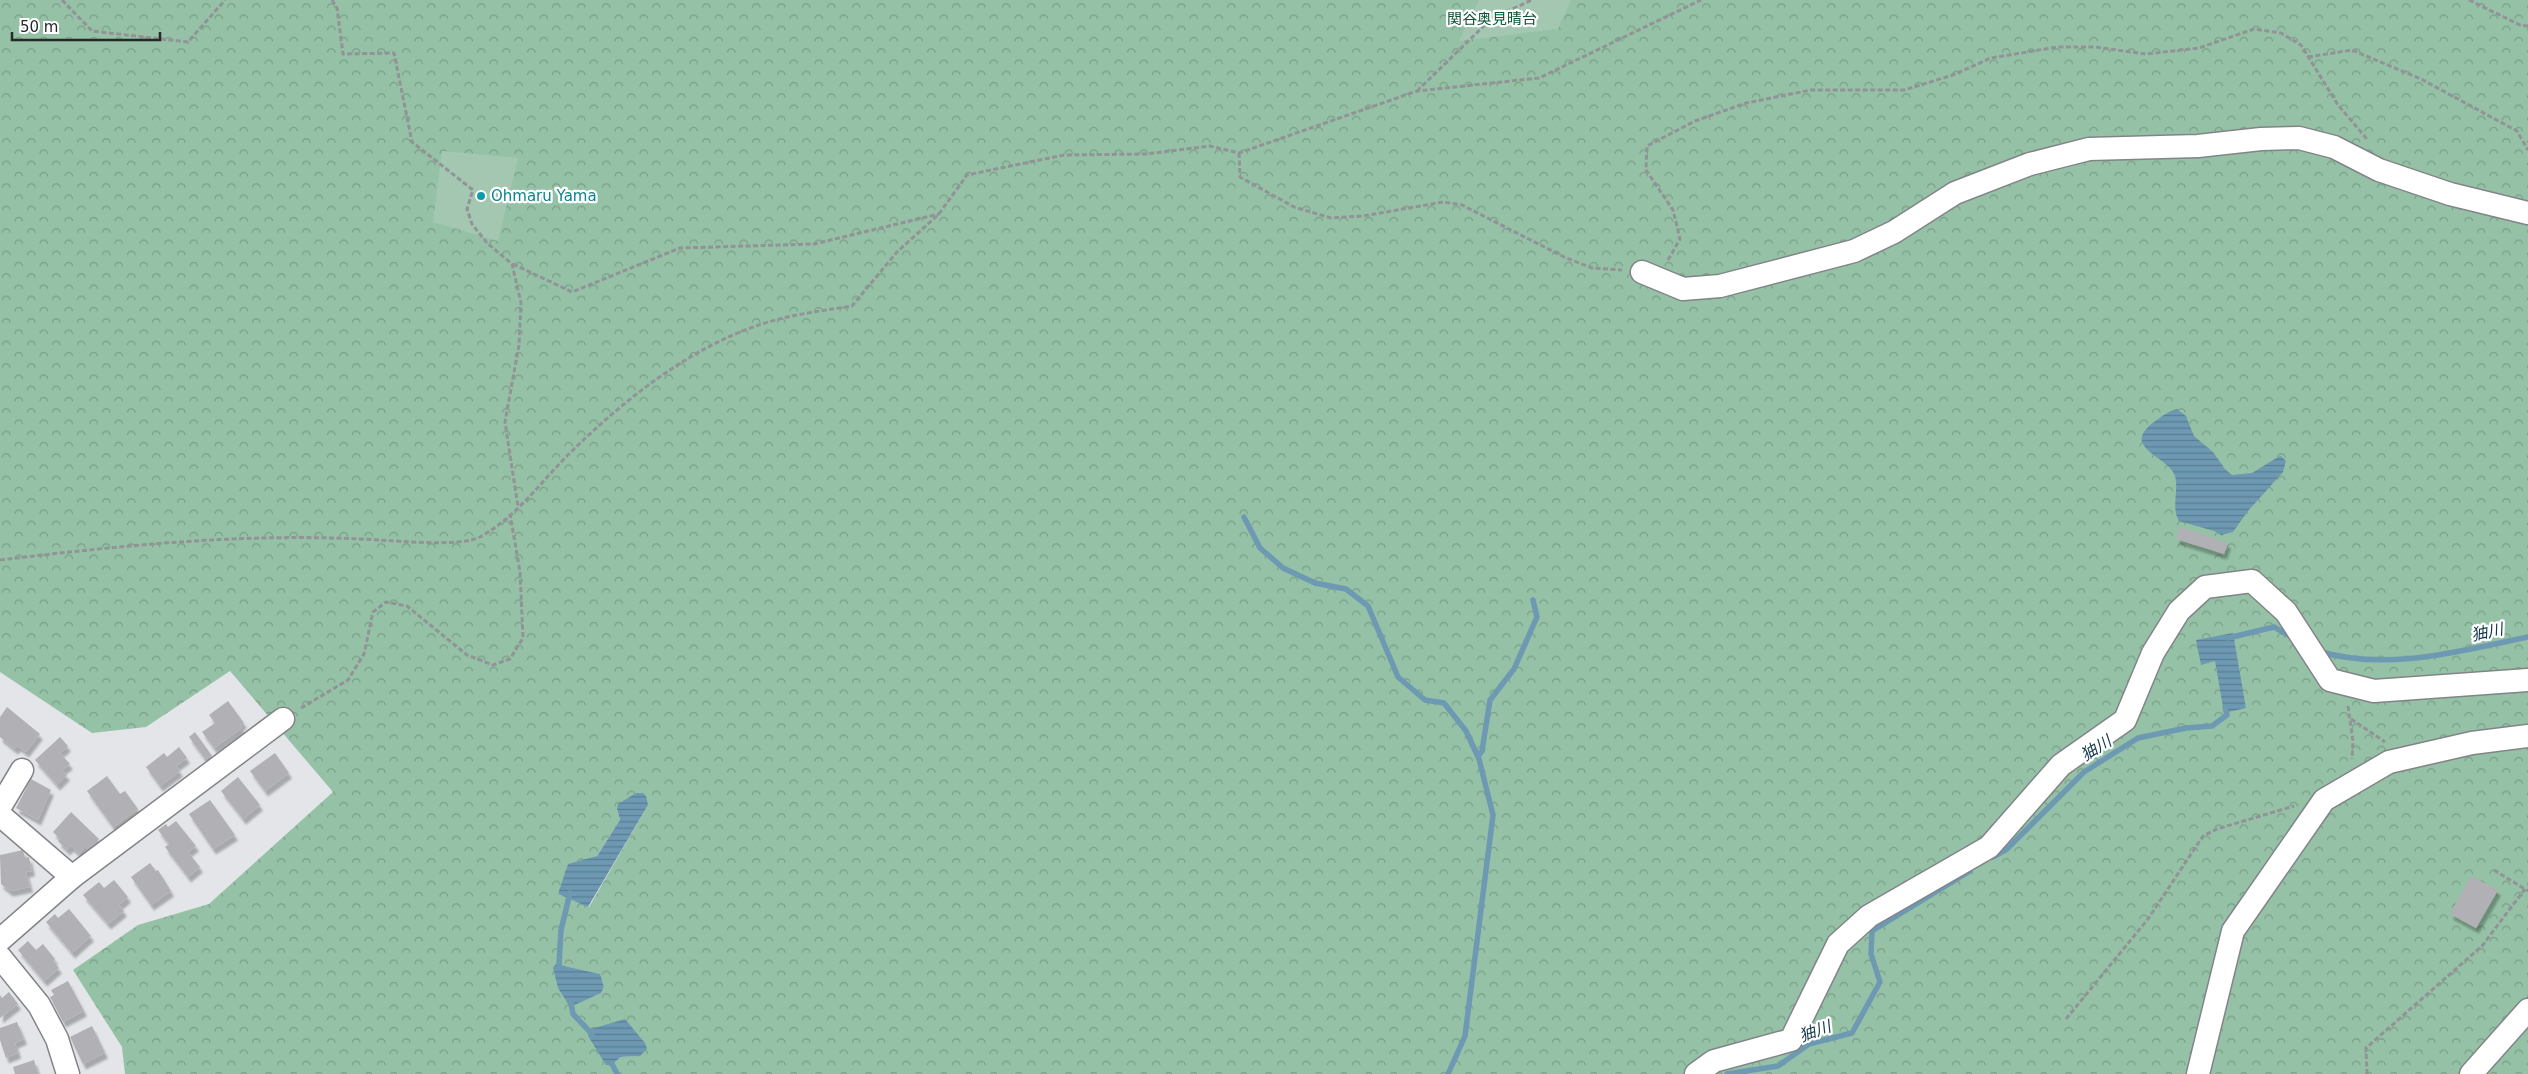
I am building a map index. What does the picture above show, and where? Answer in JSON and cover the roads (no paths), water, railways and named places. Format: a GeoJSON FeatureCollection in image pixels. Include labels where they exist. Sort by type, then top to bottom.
{"type":"FeatureCollection","features":[{"type":"Feature","properties":{"kind":"street"},"geometry":{"type":"LineString","coordinates":[[1642,272],[1683,289],[1720,286],[1854,251],[1894,232],[1955,193],[2030,164],[2089,149],[2189,147],[2260,139],[2299,138],[2334,148],[2379,170],[2450,194],[2528,213]]}},
{"type":"Feature","properties":{"kind":"street"},"geometry":{"type":"LineString","coordinates":[[1696,1074],[1714,1061],[1791,1040],[1838,944],[1870,916],[1989,847],[2062,765],[2125,720],[2153,653],[2179,611],[2204,587],[2252,581],[2286,612],[2330,680],[2374,690],[2528,680]]}},
{"type":"Feature","properties":{"kind":"street"},"geometry":{"type":"LineString","coordinates":[[0,940],[72,877],[283,719]]}},
{"type":"Feature","properties":{"kind":"street"},"geometry":{"type":"LineString","coordinates":[[2198,1074],[2233,932],[2324,800],[2389,762],[2472,743],[2528,736]]}},
{"type":"Feature","properties":{"kind":"street"},"geometry":{"type":"LineString","coordinates":[[0,807],[22,770]]}},
{"type":"Feature","properties":{"kind":"street"},"geometry":{"type":"LineString","coordinates":[[0,815],[72,877]]}},
{"type":"Feature","properties":{"kind":"street"},"geometry":{"type":"LineString","coordinates":[[0,957],[39,1005],[57,1039],[68,1074]]}},
{"type":"Feature","properties":{"kind":"street"},"geometry":{"type":"LineString","coordinates":[[2471,1074],[2528,1010]]}},
{"type":"Feature","properties":{"kind":"water"},"geometry":{"type":"Polygon","coordinates":[[[2177,409],[2186,416],[2194,436],[2213,452],[2225,469],[2232,475],[2252,473],[2281,456],[2286,461],[2283,472],[2248,511],[2233,532],[2221,535],[2214,531],[2179,521],[2175,505],[2175,476],[2171,469],[2144,445],[2142,439],[2145,431],[2162,416],[2177,409]]]}},
{"type":"Feature","properties":{"kind":"water"},"geometry":{"type":"Polygon","coordinates":[[[2233,633],[2246,708],[2224,713],[2215,661],[2201,665],[2196,640],[2233,633]]]}},
{"type":"Feature","properties":{"kind":"water"},"geometry":{"type":"Polygon","coordinates":[[[636,793],[643,793],[646,796],[648,805],[588,907],[558,894],[568,864],[597,856],[620,820],[617,809],[618,804],[636,793]]]}},
{"type":"Feature","properties":{"kind":"water"},"geometry":{"type":"Polygon","coordinates":[[[556,964],[600,974],[604,987],[601,993],[570,1007],[558,988],[553,968],[556,964]]]}},
{"type":"Feature","properties":{"kind":"water"},"geometry":{"type":"Polygon","coordinates":[[[625,1019],[645,1043],[647,1049],[640,1056],[621,1057],[611,1065],[606,1065],[588,1036],[591,1029],[625,1019]]]}},
{"type":"Feature","properties":{"kind":"waterway"},"geometry":{"type":"LineString","coordinates":[[1244,517],[1260,548],[1283,568],[1315,583],[1346,589],[1368,606],[1398,677],[1425,700],[1444,703],[1466,731],[1479,759],[1493,815],[1465,1036],[1448,1074]]}},
{"type":"Feature","properties":{"kind":"waterway"},"geometry":{"type":"LineString","coordinates":[[1478,756],[1482,751],[1490,700],[1514,669],[1537,617],[1533,600]]}},
{"type":"Feature","properties":{"kind":"waterway","name":"㹨川"},"geometry":{"type":"LineString","coordinates":[[2228,638],[2274,627],[2292,637]]}},
{"type":"Feature","properties":{"kind":"waterway","name":"㹨川"},"geometry":{"type":"LineString","coordinates":[[2318,651],[2370,660],[2397,659],[2450,653],[2528,637]]}},
{"type":"Feature","properties":{"kind":"waterway","name":"㹨川"},"geometry":{"type":"LineString","coordinates":[[1993,857],[2007,849],[2084,772],[2138,738],[2186,728],[2212,726],[2227,715],[2225,707]]}},
{"type":"Feature","properties":{"kind":"waterway","name":"㹨川"},"geometry":{"type":"LineString","coordinates":[[1727,1074],[1778,1066],[1809,1044],[1852,1033],[1880,982],[1871,954],[1872,931],[1970,871]]}},
{"type":"Feature","properties":{"kind":"waterway"},"geometry":{"type":"LineString","coordinates":[[559,965],[561,930],[570,893]]}},
{"type":"Feature","properties":{"kind":"waterway"},"geometry":{"type":"LineString","coordinates":[[571,1003],[573,1014],[592,1034]]}},
{"type":"Feature","properties":{"kind":"waterway"},"geometry":{"type":"LineString","coordinates":[[612,1064],[617,1074]]}},
{"type":"Feature","properties":{"kind":"place","name":"Ohmaru Yama"},"geometry":{"type":"Point","coordinates":[481,196]}},
{"type":"Feature","properties":{"kind":"park label","name":"関谷奥見晴台"},"geometry":{"type":"Point","coordinates":[1492,19]}}]}
